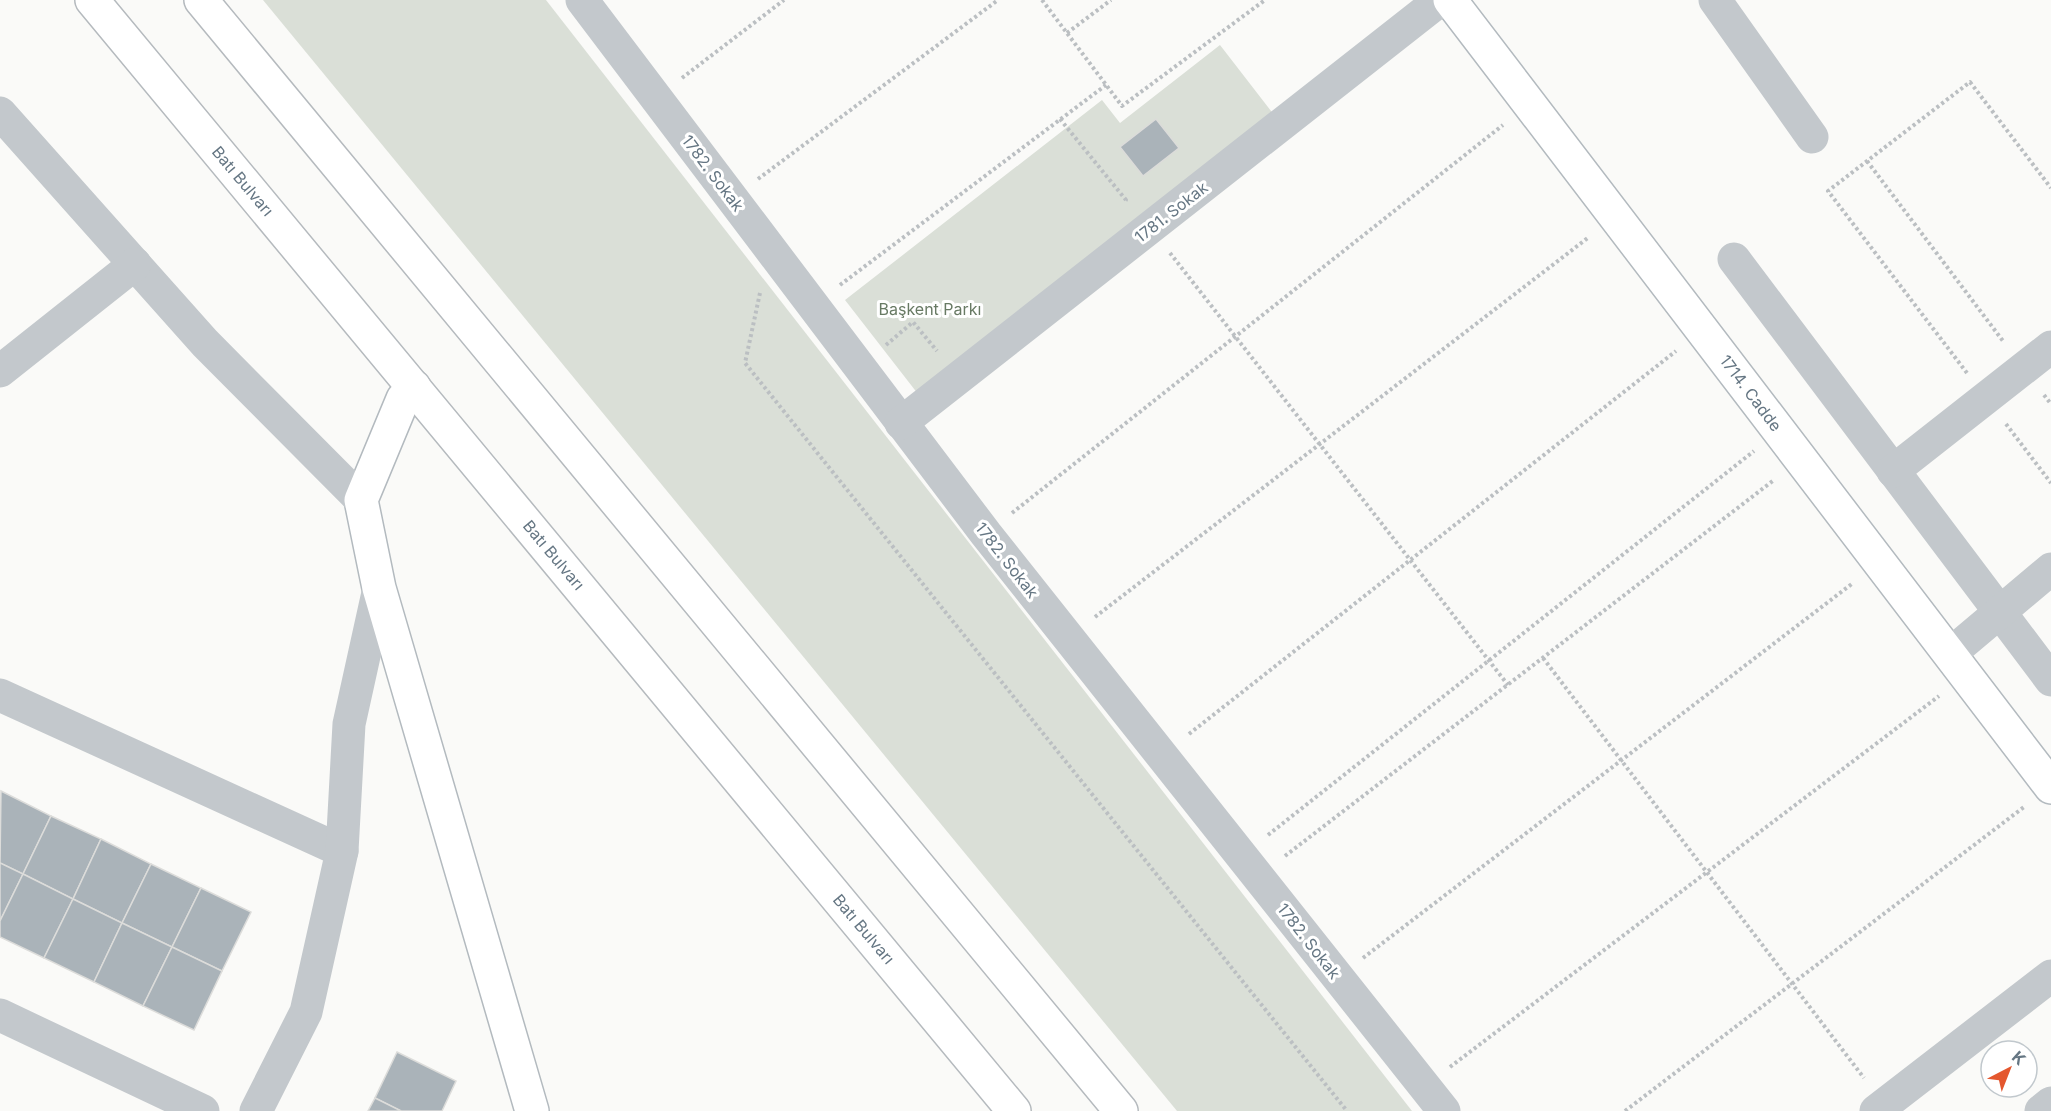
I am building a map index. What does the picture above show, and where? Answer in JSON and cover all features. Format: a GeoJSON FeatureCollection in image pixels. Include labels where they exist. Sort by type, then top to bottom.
{"type":"FeatureCollection","features":[{"type":"Feature","properties":{"kind":"main road","name":"Batı Bulvarı"},"geometry":{"type":"LineString","coordinates":[[92,0],[1014,1111]]}},
{"type":"Feature","properties":{"kind":"main road"},"geometry":{"type":"LineString","coordinates":[[201,0],[1122,1111]]}},
{"type":"Feature","properties":{"kind":"main road","name":"1714. Cadde"},"geometry":{"type":"LineString","coordinates":[[1450,0],[2051,787]]}},
{"type":"Feature","properties":{"kind":"main road"},"geometry":{"type":"LineString","coordinates":[[414,387],[403,399],[362,500],[379,588],[532,1111]]}},
{"type":"Feature","properties":{"kind":"street","name":"1782. Sokak"},"geometry":{"type":"LineString","coordinates":[[582,0],[986,534],[1434,1099]]}},
{"type":"Feature","properties":{"kind":"street","name":"1781. Sokak"},"geometry":{"type":"LineString","coordinates":[[902,423],[1440,0]]}},
{"type":"Feature","properties":{"kind":"street"},"geometry":{"type":"LineString","coordinates":[[1715,0],[1812,137]]}},
{"type":"Feature","properties":{"kind":"street"},"geometry":{"type":"LineString","coordinates":[[0,113],[205,343],[362,500]]}},
{"type":"Feature","properties":{"kind":"street"},"geometry":{"type":"LineString","coordinates":[[1734,258],[2051,680]]}},
{"type":"Feature","properties":{"kind":"street"},"geometry":{"type":"LineString","coordinates":[[0,371],[135,264]]}},
{"type":"Feature","properties":{"kind":"street"},"geometry":{"type":"LineString","coordinates":[[1893,471],[2051,347]]}},
{"type":"Feature","properties":{"kind":"street"},"geometry":{"type":"LineString","coordinates":[[1958,665],[2000,612],[2051,569]]}},
{"type":"Feature","properties":{"kind":"street"},"geometry":{"type":"LineString","coordinates":[[256,1111],[306,1012],[342,851],[349,724],[379,588]]}},
{"type":"Feature","properties":{"kind":"street"},"geometry":{"type":"LineString","coordinates":[[0,695],[342,851]]}},
{"type":"Feature","properties":{"kind":"street"},"geometry":{"type":"LineString","coordinates":[[1880,1108],[2051,976]]}},
{"type":"Feature","properties":{"kind":"street"},"geometry":{"type":"LineString","coordinates":[[0,1015],[203,1111]]}},
{"type":"Feature","properties":{"kind":"street"},"geometry":{"type":"LineString","coordinates":[[2041,1111],[2051,1104]]}},
{"type":"Feature","properties":{"kind":"path"},"geometry":{"type":"LineString","coordinates":[[655,98],[784,0]]}},
{"type":"Feature","properties":{"kind":"path"},"geometry":{"type":"LineString","coordinates":[[732,199],[998,0]]}},
{"type":"Feature","properties":{"kind":"path"},"geometry":{"type":"LineString","coordinates":[[1042,0],[1122,106],[1265,0]]}},
{"type":"Feature","properties":{"kind":"path"},"geometry":{"type":"LineString","coordinates":[[1067,33],[1111,0]]}},
{"type":"Feature","properties":{"kind":"path"},"geometry":{"type":"LineString","coordinates":[[2051,189],[1970,82],[1828,191],[2051,483]]}},
{"type":"Feature","properties":{"kind":"path"},"geometry":{"type":"LineString","coordinates":[[813,305],[1106,85]]}},
{"type":"Feature","properties":{"kind":"path"},"geometry":{"type":"LineString","coordinates":[[986,534],[1529,104]]}},
{"type":"Feature","properties":{"kind":"path"},"geometry":{"type":"LineString","coordinates":[[1060,119],[1126,200],[1117,207]]}},
{"type":"Feature","properties":{"kind":"path"},"geometry":{"type":"LineString","coordinates":[[1867,161],[2051,404]]}},
{"type":"Feature","properties":{"kind":"path"},"geometry":{"type":"LineString","coordinates":[[1068,638],[1616,217]]}},
{"type":"Feature","properties":{"kind":"path"},"geometry":{"type":"LineString","coordinates":[[1150,228],[1508,685]]}},
{"type":"Feature","properties":{"kind":"path"},"geometry":{"type":"LineString","coordinates":[[769,248],[746,363],[1347,1111]]}},
{"type":"Feature","properties":{"kind":"path"},"geometry":{"type":"LineString","coordinates":[[859,367],[914,322],[937,351]]}},
{"type":"Feature","properties":{"kind":"path"},"geometry":{"type":"LineString","coordinates":[[1161,755],[1703,331]]}},
{"type":"Feature","properties":{"kind":"path"},"geometry":{"type":"LineString","coordinates":[[1250,866],[1489,660],[1779,431]]}},
{"type":"Feature","properties":{"kind":"path"},"geometry":{"type":"LineString","coordinates":[[1250,866],[1508,685],[1801,460]]}},
{"type":"Feature","properties":{"kind":"path"},"geometry":{"type":"LineString","coordinates":[[1338,978],[1879,562]]}},
{"type":"Feature","properties":{"kind":"path"},"geometry":{"type":"LineString","coordinates":[[1543,658],[1792,983],[1880,1108]]}},
{"type":"Feature","properties":{"kind":"path"},"geometry":{"type":"LineString","coordinates":[[1434,1099],[1958,665]]}},
{"type":"Feature","properties":{"kind":"path"},"geometry":{"type":"LineString","coordinates":[[1625,1111],[2051,787]]}},
{"type":"Feature","properties":{"kind":"green space"},"geometry":{"type":"Polygon","coordinates":[[[263,0],[546,0],[1412,1111],[1177,1111],[263,0]]]}},
{"type":"Feature","properties":{"kind":"green space","name":"Başkent Parkı"},"geometry":{"type":"Polygon","coordinates":[[[1220,45],[1275,116],[918,394],[845,300],[1102,100],[1120,123],[1220,45]]]}},
{"type":"Feature","properties":{"kind":"building"},"geometry":{"type":"Polygon","coordinates":[[[1156,119],[1179,148],[1143,176],[1120,147],[1156,119]]]}},
{"type":"Feature","properties":{"kind":"building"},"geometry":{"type":"Polygon","coordinates":[[[1,791],[51,816],[23,874],[0,863],[1,791]]]}},
{"type":"Feature","properties":{"kind":"building"},"geometry":{"type":"Polygon","coordinates":[[[51,816],[101,839],[73,899],[23,874],[51,816]]]}},
{"type":"Feature","properties":{"kind":"building"},"geometry":{"type":"Polygon","coordinates":[[[101,839],[151,864],[122,923],[73,899],[101,839]]]}},
{"type":"Feature","properties":{"kind":"building"},"geometry":{"type":"Polygon","coordinates":[[[0,863],[23,874],[0,921],[0,863]]]}},
{"type":"Feature","properties":{"kind":"building"},"geometry":{"type":"Polygon","coordinates":[[[151,864],[201,888],[172,947],[122,923],[151,864]]]}},
{"type":"Feature","properties":{"kind":"building"},"geometry":{"type":"Polygon","coordinates":[[[23,874],[73,899],[44,958],[0,937],[0,921],[23,874]]]}},
{"type":"Feature","properties":{"kind":"building"},"geometry":{"type":"Polygon","coordinates":[[[201,888],[251,912],[222,971],[172,947],[201,888]]]}},
{"type":"Feature","properties":{"kind":"building"},"geometry":{"type":"Polygon","coordinates":[[[73,899],[122,923],[94,982],[44,958],[73,899]]]}},
{"type":"Feature","properties":{"kind":"building"},"geometry":{"type":"Polygon","coordinates":[[[122,923],[172,947],[143,1006],[94,982],[122,923]]]}},
{"type":"Feature","properties":{"kind":"building"},"geometry":{"type":"Polygon","coordinates":[[[172,947],[222,971],[194,1030],[143,1006],[172,947]]]}},
{"type":"Feature","properties":{"kind":"building"},"geometry":{"type":"Polygon","coordinates":[[[397,1052],[456,1081],[442,1111],[401,1111],[375,1098],[397,1052]]]}},
{"type":"Feature","properties":{"kind":"building"},"geometry":{"type":"Polygon","coordinates":[[[375,1098],[401,1111],[368,1111],[375,1098]]]}}]}
